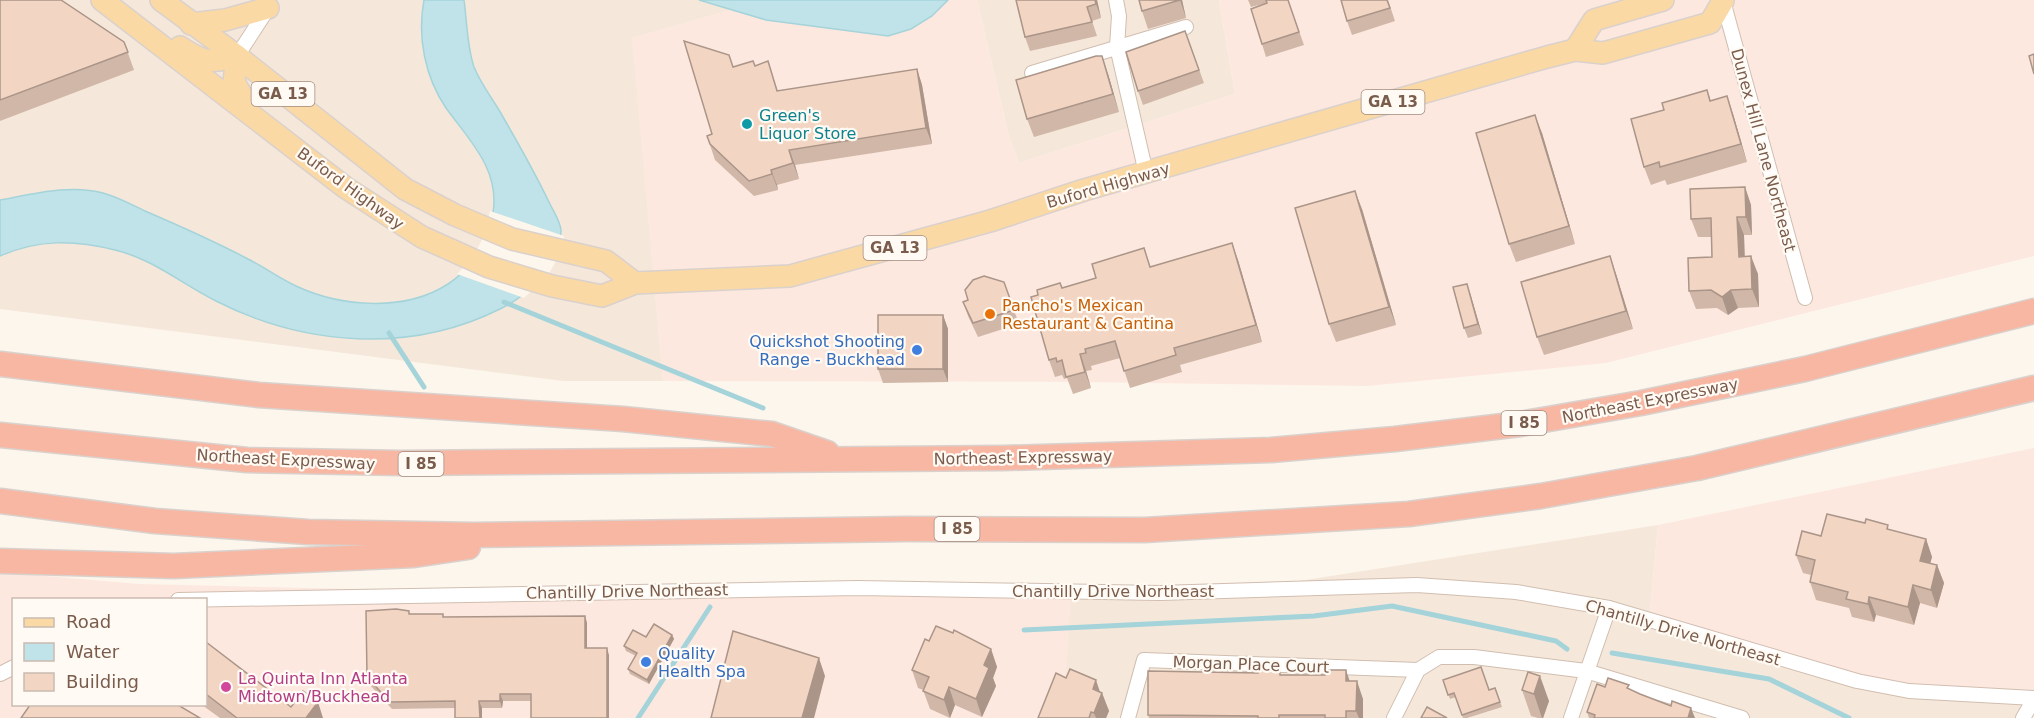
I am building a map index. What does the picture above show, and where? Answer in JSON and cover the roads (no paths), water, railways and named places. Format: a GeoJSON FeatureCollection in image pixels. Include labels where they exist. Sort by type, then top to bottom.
{"type":"FeatureCollection","features":[{"type":"Feature","properties":{"kind":"highway","name":"Northeast Expressway"},"geometry":{"type":"LineString","coordinates":[[0,435],[248,460],[528,464],[1167,455],[1271,450],[1406,438],[1520,424],[1641,403],[1805,369],[2034,311]]}},
{"type":"Feature","properties":{"kind":"highway"},"geometry":{"type":"LineString","coordinates":[[0,364],[259,395],[622,419],[772,434],[843,459]]}},
{"type":"Feature","properties":{"kind":"highway","name":"I 85"},"geometry":{"type":"LineString","coordinates":[[0,501],[155,521],[308,532],[541,535],[907,529],[1145,530],[1409,514],[1541,496],[1697,468],[2034,388]]}},
{"type":"Feature","properties":{"kind":"highway"},"geometry":{"type":"LineString","coordinates":[[0,561],[174,566],[414,555],[541,535]]}},
{"type":"Feature","properties":{"kind":"main road","name":"Buford Highway"},"geometry":{"type":"LineString","coordinates":[[161,0],[237,56],[405,189],[455,215],[512,239],[606,261],[635,283]]}},
{"type":"Feature","properties":{"kind":"main road"},"geometry":{"type":"LineString","coordinates":[[1575,50],[1594,20],[1663,0]]}},
{"type":"Feature","properties":{"kind":"main road","name":"Buford Highway"},"geometry":{"type":"LineString","coordinates":[[106,3],[175,58],[252,113],[389,218],[467,259],[521,278],[602,296],[635,283],[790,276],[990,221],[1146,173],[1575,50],[1603,53],[1710,22],[1723,0]]}},
{"type":"Feature","properties":{"kind":"main road"},"geometry":{"type":"LineString","coordinates":[[106,3],[131,11],[199,60],[212,62],[237,56],[234,82],[252,113]]}},
{"type":"Feature","properties":{"kind":"main road"},"geometry":{"type":"LineString","coordinates":[[191,24],[225,20],[270,4]]}},
{"type":"Feature","properties":{"kind":"street"},"geometry":{"type":"LineString","coordinates":[[1116,0],[1119,16],[1117,47],[1146,173]]}},
{"type":"Feature","properties":{"kind":"street","name":"Dunex Hill Lane Northeast"},"geometry":{"type":"LineString","coordinates":[[1723,0],[1805,298]]}},
{"type":"Feature","properties":{"kind":"street"},"geometry":{"type":"LineString","coordinates":[[237,56],[270,4]]}},
{"type":"Feature","properties":{"kind":"street"},"geometry":{"type":"LineString","coordinates":[[1032,73],[1186,27]]}},
{"type":"Feature","properties":{"kind":"street","name":"Chantilly Drive Northeast"},"geometry":{"type":"LineString","coordinates":[[207,599],[858,588],[1160,593],[1417,585],[1516,592],[1609,608],[1845,679],[1909,691],[2034,698],[2023,718]]}},
{"type":"Feature","properties":{"kind":"street"},"geometry":{"type":"LineString","coordinates":[[1570,718],[1609,608]]}},
{"type":"Feature","properties":{"kind":"street","name":"Morgan Place Court"},"geometry":{"type":"LineString","coordinates":[[1128,718],[1144,660],[1419,670],[1439,657],[1474,657],[1586,671],[1742,718]]}},
{"type":"Feature","properties":{"kind":"street"},"geometry":{"type":"LineString","coordinates":[[1394,718],[1419,670]]}},
{"type":"Feature","properties":{"kind":"water"},"geometry":{"type":"Polygon","coordinates":[[[424,0],[464,0],[474,67],[525,156],[560,224],[559,244],[549,267],[532,287],[511,303],[466,323],[430,333],[394,338],[357,339],[285,328],[250,316],[216,301],[142,259],[115,250],[85,244],[57,243],[29,246],[0,256],[0,200],[78,189],[91,190],[119,199],[222,246],[296,286],[333,298],[353,302],[393,302],[431,293],[448,284],[478,253],[491,223],[494,197],[492,183],[481,156],[446,108],[428,70],[422,42],[424,0]]]}},
{"type":"Feature","properties":{"kind":"water"},"geometry":{"type":"Polygon","coordinates":[[[699,0],[948,0],[932,16],[911,29],[888,36],[766,20],[699,0]]]}},
{"type":"Feature","properties":{"kind":"waterway"},"geometry":{"type":"LineString","coordinates":[[504,302],[763,408]]}},
{"type":"Feature","properties":{"kind":"waterway"},"geometry":{"type":"LineString","coordinates":[[389,333],[424,387]]}},
{"type":"Feature","properties":{"kind":"waterway"},"geometry":{"type":"LineString","coordinates":[[1024,630],[1314,616],[1392,606],[1556,641],[1567,649]]}},
{"type":"Feature","properties":{"kind":"waterway"},"geometry":{"type":"LineString","coordinates":[[638,718],[710,607]]}},
{"type":"Feature","properties":{"kind":"waterway"},"geometry":{"type":"LineString","coordinates":[[1612,653],[1769,679],[1849,718]]}},
{"type":"Feature","properties":{"kind":"place","name":"Green's Liquor Store"},"geometry":{"type":"Point","coordinates":[747,124]}},
{"type":"Feature","properties":{"kind":"place","name":"Pancho's Mexican Restaurant & Cantina"},"geometry":{"type":"Point","coordinates":[990,314]}},
{"type":"Feature","properties":{"kind":"place","name":"Quickshot Shooting Range - Buckhead"},"geometry":{"type":"Point","coordinates":[917,350]}},
{"type":"Feature","properties":{"kind":"place","name":"Quality Health Spa"},"geometry":{"type":"Point","coordinates":[646,662]}},
{"type":"Feature","properties":{"kind":"place","name":"La Quinta Inn Atlanta Midtown/Buckhead"},"geometry":{"type":"Point","coordinates":[226,687]}}]}
